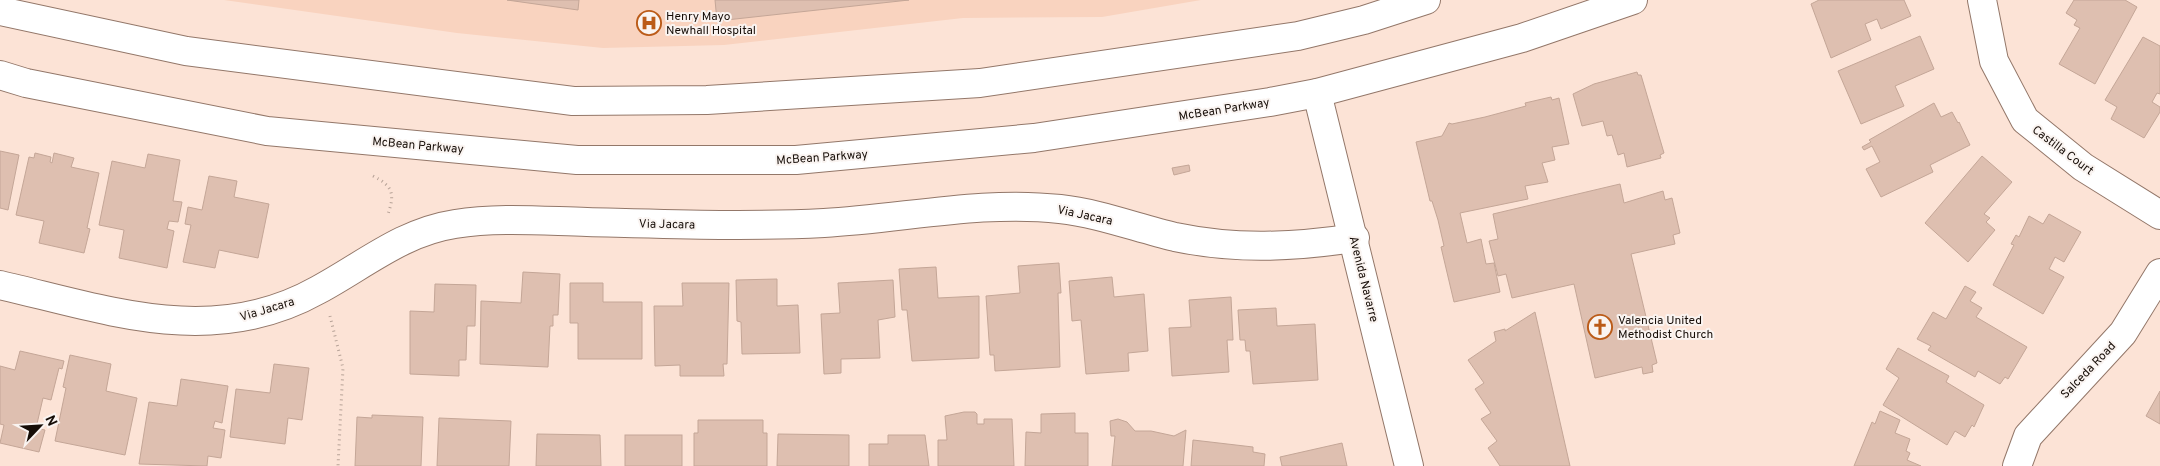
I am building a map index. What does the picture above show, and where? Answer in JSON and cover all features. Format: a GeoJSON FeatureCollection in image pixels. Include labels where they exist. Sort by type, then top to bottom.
{"type":"FeatureCollection","features":[{"type":"Feature","properties":{"kind":"main road"},"geometry":{"type":"LineString","coordinates":[[0,11],[186,51],[573,101],[707,100],[980,83],[1298,36],[1364,20],[1426,0]]}},
{"type":"Feature","properties":{"kind":"main road","name":"McBean Parkway"},"geometry":{"type":"LineString","coordinates":[[0,75],[26,83],[267,131],[577,160],[796,160],[1034,138],[1317,93],[1522,38],[1634,0]]}},
{"type":"Feature","properties":{"kind":"main road","name":"Castilla Court"},"geometry":{"type":"LineString","coordinates":[[1982,0],[1994,61],[2025,120],[2083,167],[2160,215]]}},
{"type":"Feature","properties":{"kind":"main road","name":"Avenida Navarre"},"geometry":{"type":"LineString","coordinates":[[1317,93],[1409,466]]}},
{"type":"Feature","properties":{"kind":"main road","name":"Via Jacara"},"geometry":{"type":"LineString","coordinates":[[0,285],[145,318],[216,322],[256,315],[291,304],[317,291],[389,247],[420,232],[452,224],[493,220],[706,224],[824,223],[1010,206],[1063,209],[1175,237],[1228,246],[1300,246],[1354,238]]}},
{"type":"Feature","properties":{"kind":"main road","name":"Salceda Road"},"geometry":{"type":"LineString","coordinates":[[2017,466],[2028,436],[2123,333],[2160,273]]}},
{"type":"Feature","properties":{"kind":"path"},"geometry":{"type":"LineString","coordinates":[[373,176],[386,182],[391,191],[393,200],[388,214]]}},
{"type":"Feature","properties":{"kind":"path"},"geometry":{"type":"LineString","coordinates":[[330,316],[343,368],[338,466]]}},
{"type":"Feature","properties":{"kind":"shaded area","name":"Henry Mayo Newhall Hospital"},"geometry":{"type":"Polygon","coordinates":[[[224,0],[1201,0],[1102,17],[963,18],[724,45],[603,48],[457,33],[224,0]]]}},
{"type":"Feature","properties":{"kind":"building"},"geometry":{"type":"Polygon","coordinates":[[[507,0],[579,0],[578,10],[507,0]]]}},
{"type":"Feature","properties":{"kind":"building"},"geometry":{"type":"Polygon","coordinates":[[[715,0],[909,0],[717,21],[715,0]]]}},
{"type":"Feature","properties":{"kind":"building"},"geometry":{"type":"Polygon","coordinates":[[[1819,0],[1904,0],[1911,16],[1881,29],[1877,19],[1865,24],[1871,40],[1831,58],[1811,4],[1819,0]]]}},
{"type":"Feature","properties":{"kind":"building"},"geometry":{"type":"Polygon","coordinates":[[[2074,0],[2125,0],[2137,7],[2095,84],[2059,64],[2080,28],[2074,25],[2077,20],[2066,13],[2074,0]]]}},
{"type":"Feature","properties":{"kind":"building"},"geometry":{"type":"Polygon","coordinates":[[[1920,36],[1934,69],[1895,86],[1904,106],[1861,124],[1838,71],[1920,36]]]}},
{"type":"Feature","properties":{"kind":"building"},"geometry":{"type":"Polygon","coordinates":[[[2143,37],[2160,46],[2160,94],[2157,93],[2152,102],[2160,107],[2160,112],[2144,138],[2111,119],[2117,107],[2105,100],[2143,37]]]}},
{"type":"Feature","properties":{"kind":"building"},"geometry":{"type":"Polygon","coordinates":[[[1637,72],[1638,75],[1641,75],[1664,153],[1660,155],[1661,158],[1627,167],[1624,153],[1618,155],[1612,135],[1607,136],[1603,121],[1582,126],[1573,94],[1594,84],[1637,72]]]}},
{"type":"Feature","properties":{"kind":"building"},"geometry":{"type":"Polygon","coordinates":[[[1551,97],[1552,100],[1559,98],[1569,144],[1552,147],[1555,160],[1542,163],[1548,182],[1525,186],[1528,199],[1460,213],[1467,243],[1481,239],[1486,264],[1494,263],[1500,292],[1454,302],[1441,247],[1444,246],[1438,220],[1432,201],[1430,201],[1416,142],[1442,136],[1449,123],[1485,117],[1526,106],[1525,103],[1551,97]]]}},
{"type":"Feature","properties":{"kind":"building"},"geometry":{"type":"Polygon","coordinates":[[[1934,103],[1941,117],[1952,112],[1970,145],[1930,165],[1933,172],[1881,197],[1866,169],[1880,162],[1872,146],[1864,150],[1862,147],[1871,142],[1869,140],[1934,103]]]}},
{"type":"Feature","properties":{"kind":"building"},"geometry":{"type":"Polygon","coordinates":[[[0,151],[19,155],[8,210],[0,208],[0,151]]]}},
{"type":"Feature","properties":{"kind":"building"},"geometry":{"type":"Polygon","coordinates":[[[35,153],[51,157],[50,162],[52,163],[54,153],[74,158],[71,167],[99,173],[87,228],[90,229],[84,253],[39,243],[44,221],[16,215],[29,157],[34,158],[35,153]]]}},
{"type":"Feature","properties":{"kind":"building"},"geometry":{"type":"Polygon","coordinates":[[[148,154],[180,160],[173,201],[182,202],[178,222],[169,221],[167,229],[174,231],[167,268],[119,258],[124,230],[99,225],[112,161],[145,168],[148,154]]]}},
{"type":"Feature","properties":{"kind":"building"},"geometry":{"type":"Polygon","coordinates":[[[1982,156],[2012,182],[1984,214],[1990,218],[1986,222],[1995,230],[1968,262],[1925,223],[1982,156]]]}},
{"type":"Feature","properties":{"kind":"building"},"geometry":{"type":"Polygon","coordinates":[[[1189,165],[1190,171],[1174,175],[1172,168],[1189,165]]]}},
{"type":"Feature","properties":{"kind":"building"},"geometry":{"type":"Polygon","coordinates":[[[209,176],[237,181],[234,197],[269,204],[258,258],[219,250],[215,268],[183,262],[191,225],[185,224],[188,207],[202,210],[209,176]]]}},
{"type":"Feature","properties":{"kind":"building"},"geometry":{"type":"Polygon","coordinates":[[[1620,184],[1624,203],[1663,191],[1665,200],[1672,198],[1680,233],[1673,235],[1675,244],[1631,254],[1657,363],[1652,365],[1653,372],[1643,374],[1642,367],[1595,378],[1574,284],[1512,298],[1506,274],[1498,276],[1489,241],[1498,239],[1493,214],[1620,184]]]}},
{"type":"Feature","properties":{"kind":"building"},"geometry":{"type":"Polygon","coordinates":[[[2049,214],[2081,232],[2064,262],[2055,257],[2049,269],[2064,277],[2043,314],[1993,285],[2014,245],[2011,244],[2016,235],[2019,237],[2029,216],[2043,224],[2049,214]]]}},
{"type":"Feature","properties":{"kind":"building"},"geometry":{"type":"Polygon","coordinates":[[[1059,263],[1061,293],[1058,293],[1060,367],[995,371],[994,355],[990,355],[986,296],[1020,293],[1018,266],[1059,263]]]}},
{"type":"Feature","properties":{"kind":"building"},"geometry":{"type":"Polygon","coordinates":[[[936,267],[938,298],[979,296],[979,358],[912,361],[907,310],[902,310],[899,269],[936,267]]]}},
{"type":"Feature","properties":{"kind":"building"},"geometry":{"type":"Polygon","coordinates":[[[523,272],[560,274],[558,315],[553,315],[553,326],[550,326],[548,367],[480,364],[481,301],[521,303],[523,272]]]}},
{"type":"Feature","properties":{"kind":"building"},"geometry":{"type":"Polygon","coordinates":[[[1112,277],[1114,297],[1144,294],[1148,351],[1128,353],[1129,371],[1086,374],[1081,320],[1072,321],[1069,281],[1112,277]]]}},
{"type":"Feature","properties":{"kind":"building"},"geometry":{"type":"Polygon","coordinates":[[[777,279],[777,306],[798,305],[800,353],[742,354],[741,322],[737,321],[736,280],[777,279]]]}},
{"type":"Feature","properties":{"kind":"building"},"geometry":{"type":"Polygon","coordinates":[[[893,280],[895,317],[878,320],[880,358],[841,359],[841,373],[824,374],[821,314],[840,313],[838,283],[893,280]]]}},
{"type":"Feature","properties":{"kind":"building"},"geometry":{"type":"Polygon","coordinates":[[[570,283],[603,283],[603,302],[642,302],[642,359],[578,359],[578,323],[570,323],[570,283]]]}},
{"type":"Feature","properties":{"kind":"building"},"geometry":{"type":"Polygon","coordinates":[[[682,283],[729,283],[727,364],[723,364],[724,376],[680,376],[680,365],[655,366],[654,306],[683,306],[682,283]]]}},
{"type":"Feature","properties":{"kind":"building"},"geometry":{"type":"Polygon","coordinates":[[[435,284],[476,285],[475,326],[467,326],[466,360],[459,360],[459,376],[410,374],[410,311],[434,312],[435,284]]]}},
{"type":"Feature","properties":{"kind":"building"},"geometry":{"type":"Polygon","coordinates":[[[1965,286],[1976,292],[1970,301],[1982,308],[1976,317],[2027,347],[2008,379],[2005,377],[2000,384],[1978,371],[1975,377],[1928,350],[1931,346],[1917,339],[1933,312],[1946,319],[1965,286]]]}},
{"type":"Feature","properties":{"kind":"building"},"geometry":{"type":"Polygon","coordinates":[[[1231,297],[1233,340],[1227,340],[1229,372],[1172,376],[1169,328],[1191,327],[1189,300],[1231,297]]]}},
{"type":"Feature","properties":{"kind":"building"},"geometry":{"type":"Polygon","coordinates":[[[1276,308],[1277,326],[1315,324],[1318,380],[1253,384],[1250,351],[1246,351],[1245,340],[1240,340],[1238,310],[1276,308]]]}},
{"type":"Feature","properties":{"kind":"building"},"geometry":{"type":"Polygon","coordinates":[[[1535,312],[1570,466],[1500,466],[1488,448],[1497,441],[1481,419],[1491,413],[1475,389],[1484,383],[1468,360],[1496,341],[1494,332],[1505,329],[1505,331],[1535,312]]]}},
{"type":"Feature","properties":{"kind":"building"},"geometry":{"type":"Polygon","coordinates":[[[1898,348],[1949,376],[1946,382],[1984,405],[1974,427],[1972,425],[1965,437],[1955,431],[1947,445],[1883,405],[1899,378],[1886,369],[1898,348]]]}},
{"type":"Feature","properties":{"kind":"building"},"geometry":{"type":"Polygon","coordinates":[[[20,351],[64,361],[62,369],[59,368],[51,400],[43,398],[36,428],[45,430],[39,452],[0,443],[4,425],[0,424],[0,366],[15,370],[20,351]]]}},
{"type":"Feature","properties":{"kind":"building"},"geometry":{"type":"Polygon","coordinates":[[[70,355],[111,364],[106,391],[137,398],[125,455],[55,441],[66,388],[63,387],[70,355]]]}},
{"type":"Feature","properties":{"kind":"building"},"geometry":{"type":"Polygon","coordinates":[[[274,364],[309,368],[302,420],[288,418],[285,444],[230,437],[236,389],[270,393],[274,364]]]}},
{"type":"Feature","properties":{"kind":"building"},"geometry":{"type":"Polygon","coordinates":[[[181,379],[228,386],[222,423],[215,421],[213,428],[225,430],[221,458],[208,456],[207,466],[139,464],[149,402],[177,406],[181,379]]]}},
{"type":"Feature","properties":{"kind":"building"},"geometry":{"type":"Polygon","coordinates":[[[2160,391],[2160,424],[2146,416],[2160,391]]]}},
{"type":"Feature","properties":{"kind":"building"},"geometry":{"type":"Polygon","coordinates":[[[1880,411],[1900,420],[1895,433],[1910,439],[1906,451],[1910,453],[1907,460],[1921,466],[1854,466],[1872,422],[1875,424],[1880,411]]]}},
{"type":"Feature","properties":{"kind":"building"},"geometry":{"type":"Polygon","coordinates":[[[975,412],[977,414],[977,424],[984,424],[984,419],[1012,419],[1014,466],[938,466],[938,440],[947,440],[945,416],[975,412]]]}},
{"type":"Feature","properties":{"kind":"building"},"geometry":{"type":"Polygon","coordinates":[[[1075,413],[1075,433],[1088,433],[1088,466],[1025,466],[1026,432],[1041,433],[1041,414],[1075,413]]]}},
{"type":"Feature","properties":{"kind":"building"},"geometry":{"type":"Polygon","coordinates":[[[372,415],[423,417],[421,466],[355,466],[357,417],[372,418],[372,415]]]}},
{"type":"Feature","properties":{"kind":"building"},"geometry":{"type":"Polygon","coordinates":[[[439,418],[511,421],[509,466],[437,466],[439,418]]]}},
{"type":"Feature","properties":{"kind":"building"},"geometry":{"type":"Polygon","coordinates":[[[1118,419],[1127,422],[1135,431],[1151,431],[1174,436],[1186,430],[1183,466],[1112,466],[1115,436],[1111,436],[1110,421],[1118,419]]]}},
{"type":"Feature","properties":{"kind":"building"},"geometry":{"type":"Polygon","coordinates":[[[698,420],[763,420],[763,433],[767,433],[767,466],[694,466],[694,433],[698,433],[698,420]]]}},
{"type":"Feature","properties":{"kind":"building"},"geometry":{"type":"Polygon","coordinates":[[[537,434],[600,435],[601,466],[536,466],[537,434]]]}},
{"type":"Feature","properties":{"kind":"building"},"geometry":{"type":"Polygon","coordinates":[[[778,434],[849,435],[849,466],[777,466],[778,434]]]}},
{"type":"Feature","properties":{"kind":"building"},"geometry":{"type":"Polygon","coordinates":[[[625,435],[682,435],[682,466],[625,466],[625,435]]]}},
{"type":"Feature","properties":{"kind":"building"},"geometry":{"type":"Polygon","coordinates":[[[888,435],[925,435],[929,466],[869,466],[869,444],[888,444],[888,435]]]}},
{"type":"Feature","properties":{"kind":"building"},"geometry":{"type":"Polygon","coordinates":[[[1193,440],[1253,447],[1253,452],[1265,454],[1264,466],[1191,466],[1193,440]]]}},
{"type":"Feature","properties":{"kind":"building"},"geometry":{"type":"Polygon","coordinates":[[[1342,443],[1347,466],[1282,466],[1280,457],[1342,443]]]}},
{"type":"Feature","properties":{"kind":"place","name":"Henry Mayo Newhall Hospital"},"geometry":{"type":"Point","coordinates":[649,23]}},
{"type":"Feature","properties":{"kind":"place","name":"Valencia United Methodist Church"},"geometry":{"type":"Point","coordinates":[1600,327]}}]}
